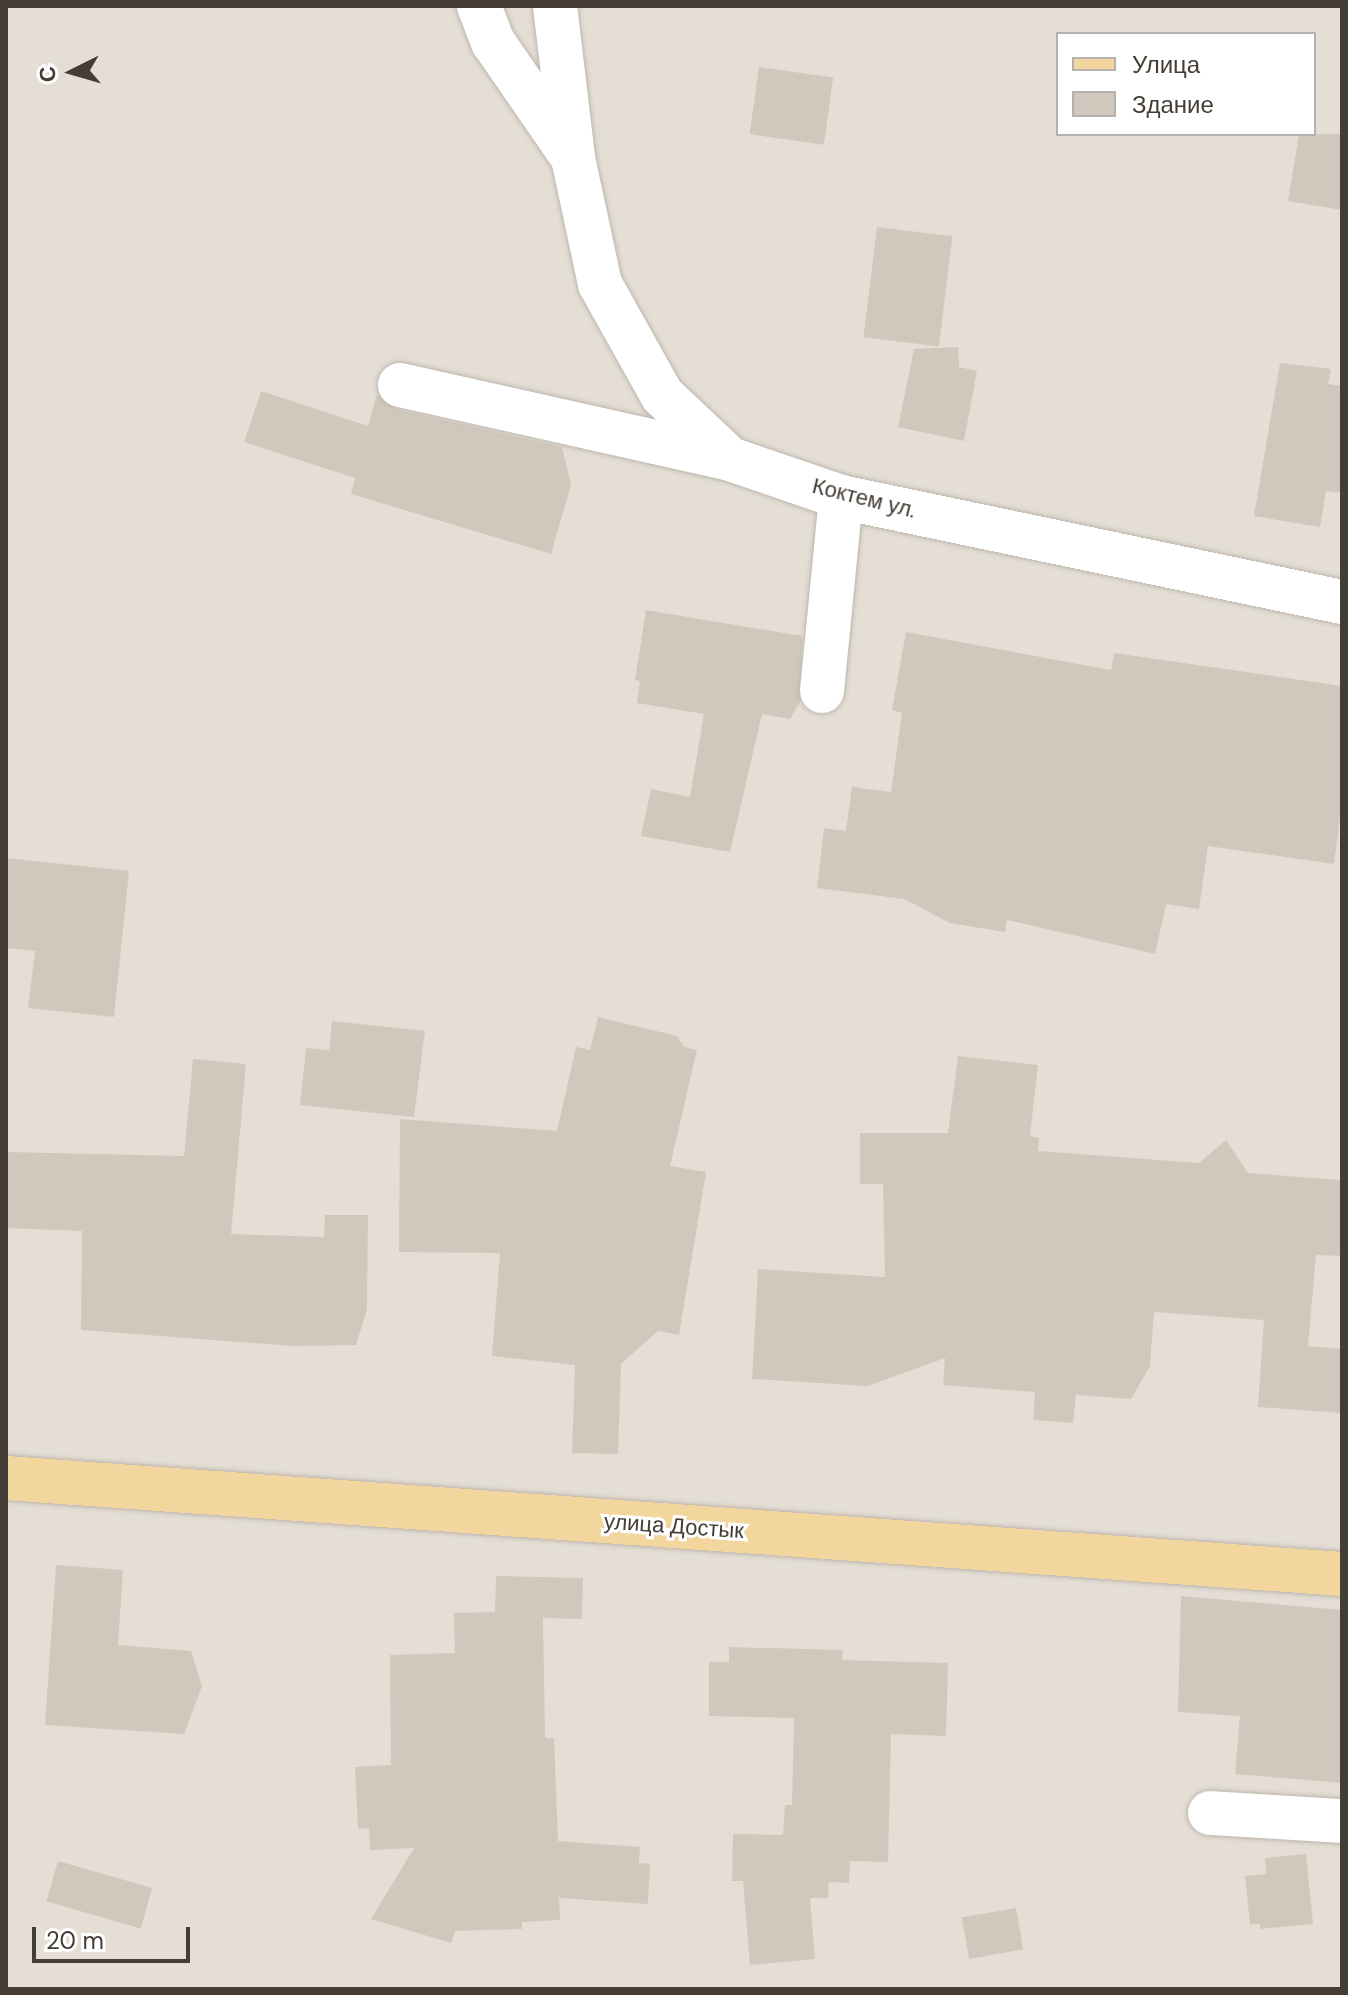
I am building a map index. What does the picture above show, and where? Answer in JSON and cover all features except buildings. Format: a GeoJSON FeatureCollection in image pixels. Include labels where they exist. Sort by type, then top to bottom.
{"type":"FeatureCollection","features":[{"type":"Feature","properties":{"kind":"main road","name":"улица Достык"},"geometry":{"type":"LineString","coordinates":[[6,1478],[1342,1574]]}},
{"type":"Feature","properties":{"kind":"street","name":"Коктем ул."},"geometry":{"type":"LineString","coordinates":[[479,6],[493,42],[573,158]]}},
{"type":"Feature","properties":{"kind":"street","name":"Коктем ул."},"geometry":{"type":"LineString","coordinates":[[555,6],[573,158],[600,284],[662,395],[730,459],[841,497],[1342,602]]}},
{"type":"Feature","properties":{"kind":"street"},"geometry":{"type":"LineString","coordinates":[[400,385],[730,459]]}},
{"type":"Feature","properties":{"kind":"street"},"geometry":{"type":"LineString","coordinates":[[822,691],[841,497]]}},
{"type":"Feature","properties":{"kind":"street"},"geometry":{"type":"LineString","coordinates":[[1210,1813],[1342,1821]]}},
{"type":"Feature","properties":{"kind":"shaded area"},"geometry":{"type":"Polygon","coordinates":[[[6,6],[1342,6],[1342,1989],[6,1989],[6,6]]]}}]}
